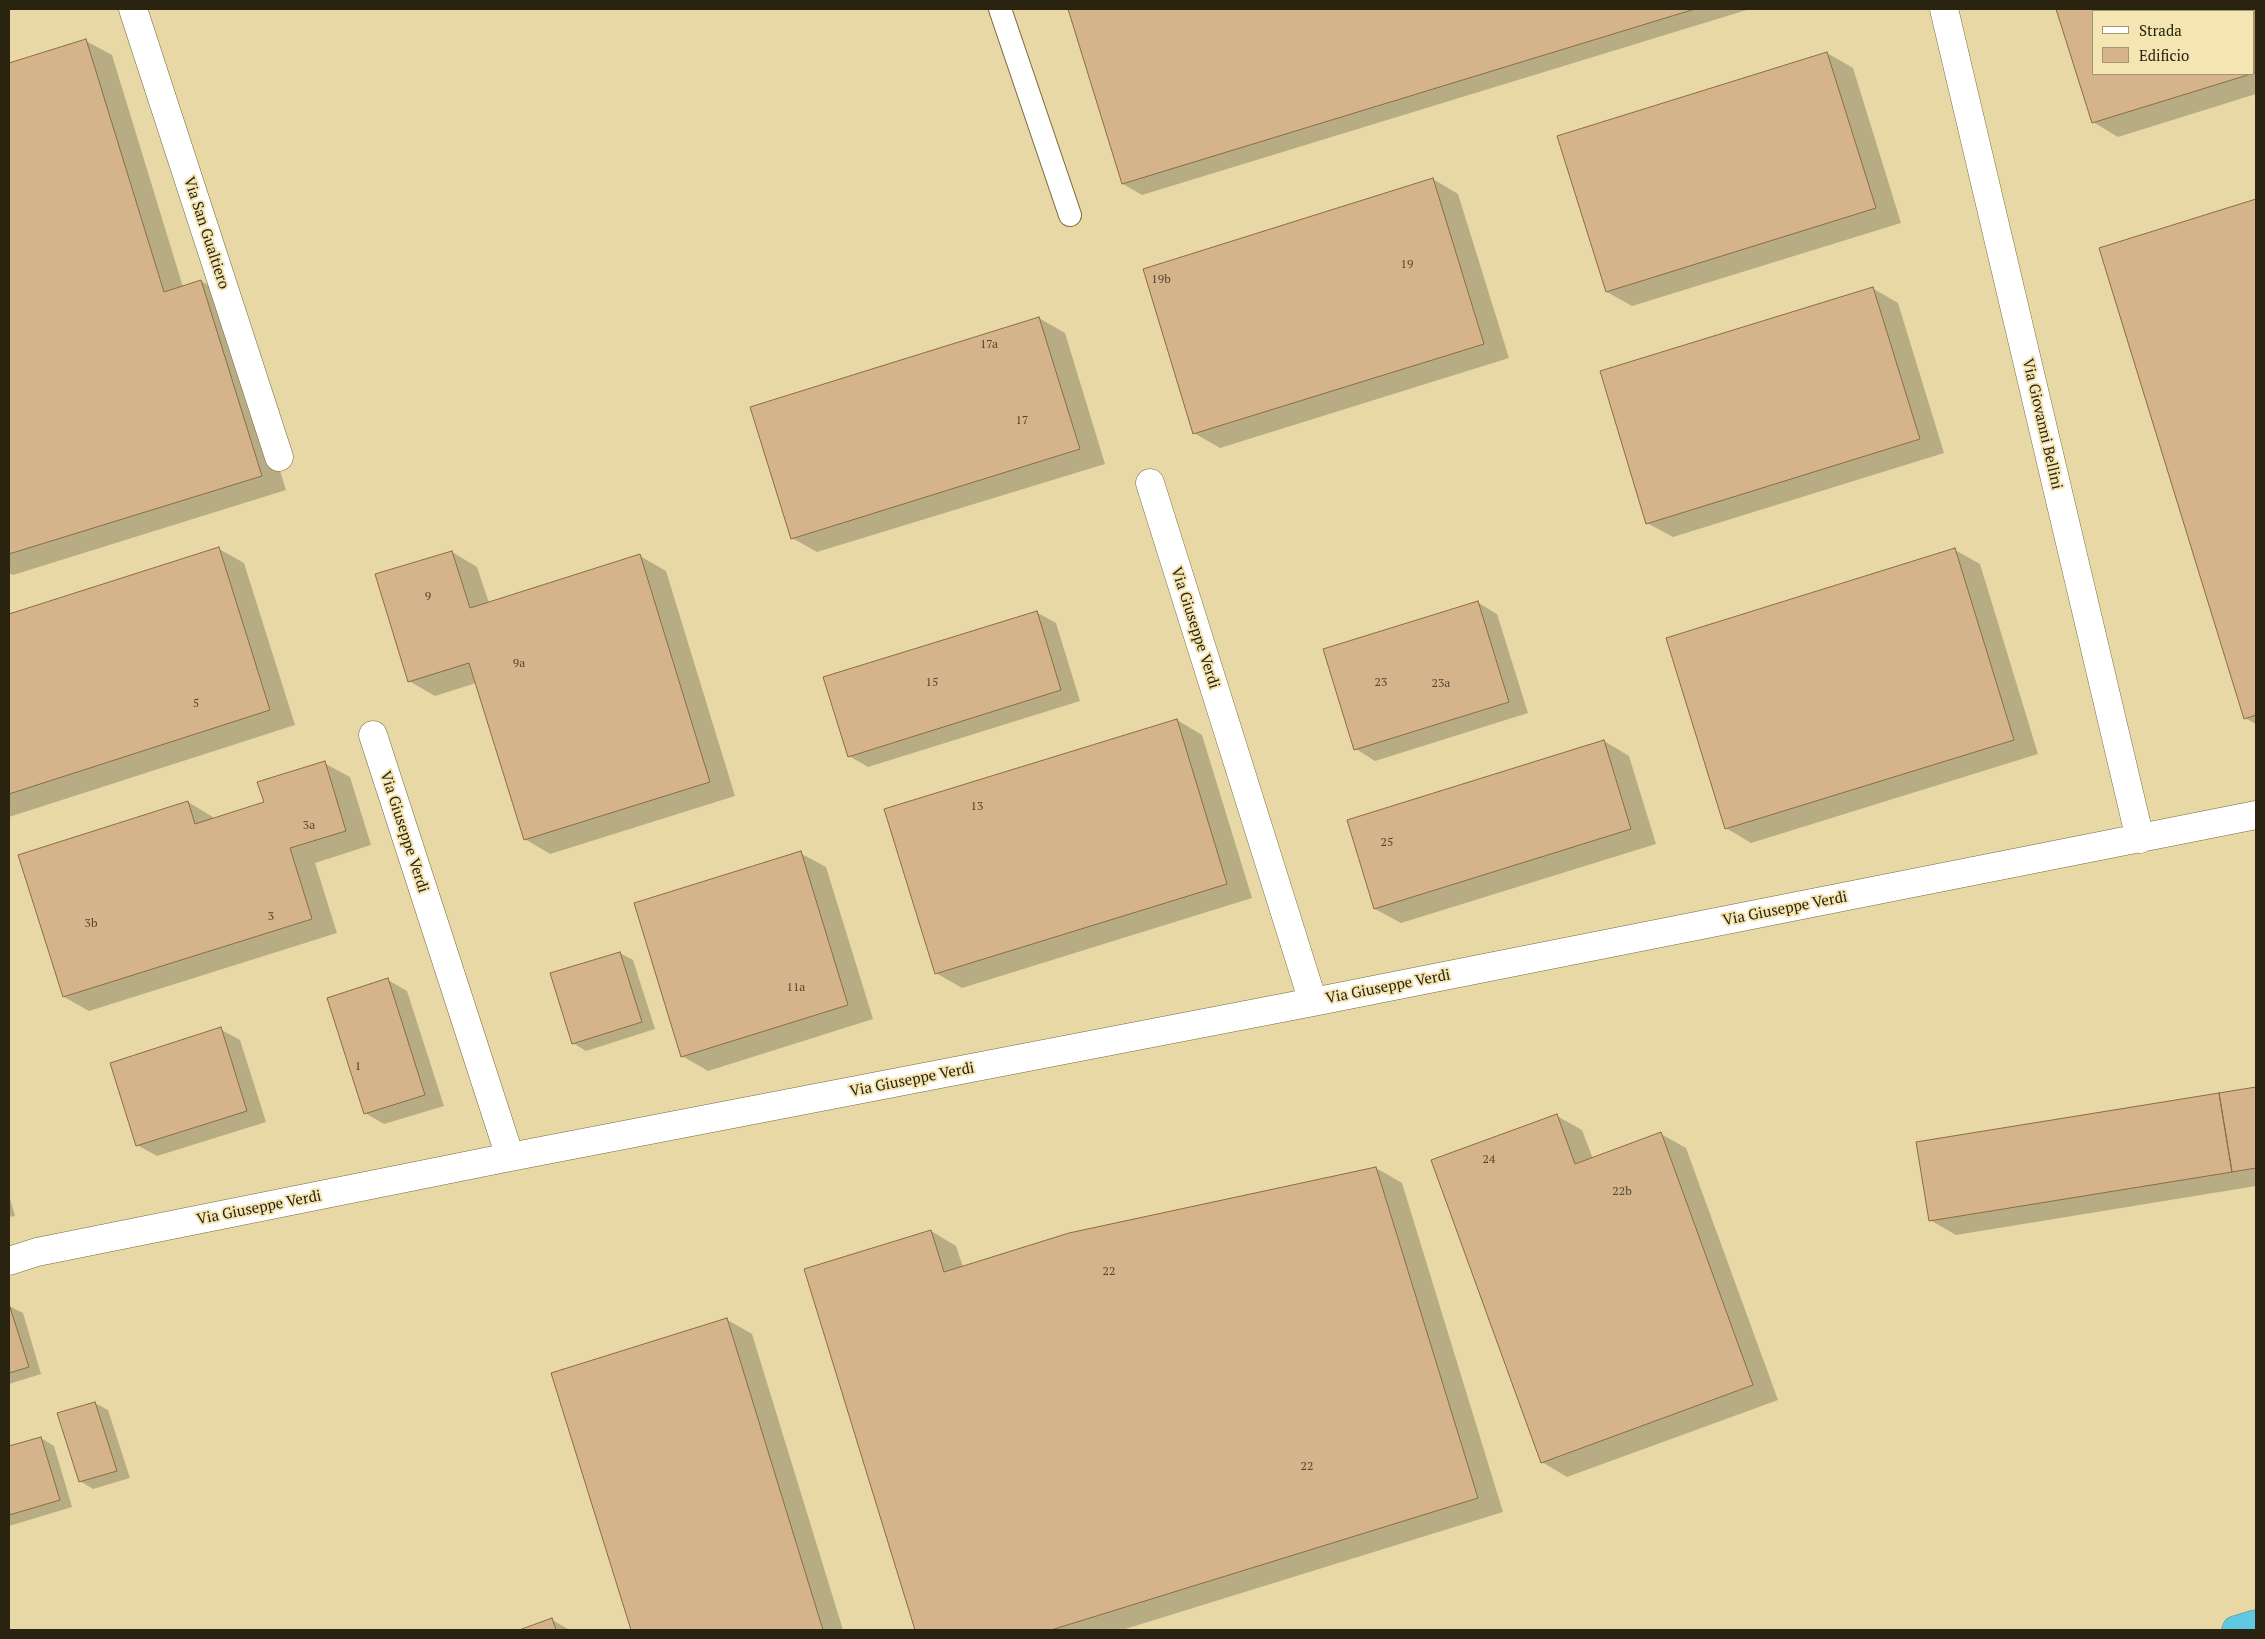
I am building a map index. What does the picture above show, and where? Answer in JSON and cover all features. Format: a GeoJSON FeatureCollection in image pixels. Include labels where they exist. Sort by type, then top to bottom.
{"type":"FeatureCollection","features":[{"type":"Feature","properties":{"kind":"highway"},"geometry":{"type":"LineString","coordinates":[[2236,1630],[2256,1624]]}},
{"type":"Feature","properties":{"kind":"street","name":"Via San Gualtiero"},"geometry":{"type":"LineString","coordinates":[[133,9],[279,457]]}},
{"type":"Feature","properties":{"kind":"street","name":"Via Giovanni Bellini"},"geometry":{"type":"LineString","coordinates":[[1944,9],[2140,839]]}},
{"type":"Feature","properties":{"kind":"street","name":"Via Giuseppe Verdi"},"geometry":{"type":"LineString","coordinates":[[1150,483],[1314,1002]]}},
{"type":"Feature","properties":{"kind":"street","name":"Via Giuseppe Verdi"},"geometry":{"type":"LineString","coordinates":[[373,735],[510,1157]]}},
{"type":"Feature","properties":{"kind":"street","name":"Via Giuseppe Verdi"},"geometry":{"type":"LineString","coordinates":[[9,1261],[36,1252],[510,1157],[1314,1002],[2256,815]]}},
{"type":"Feature","properties":{"kind":"lane"},"geometry":{"type":"LineString","coordinates":[[1000,9],[1070,215]]}},
{"type":"Feature","properties":{"kind":"building"},"geometry":{"type":"Polygon","coordinates":[[[1068,9],[1695,9],[1122,184],[1068,9]]]}},
{"type":"Feature","properties":{"kind":"building"},"geometry":{"type":"Polygon","coordinates":[[[2056,9],[2256,9],[2255,72],[2255,10],[2092,10],[2092,75],[2248,75],[2092,123],[2056,9]]]}},
{"type":"Feature","properties":{"kind":"building"},"geometry":{"type":"Polygon","coordinates":[[[86,39],[164,292],[201,280],[262,476],[9,554],[9,63],[86,39]]]}},
{"type":"Feature","properties":{"kind":"building"},"geometry":{"type":"Polygon","coordinates":[[[1827,52],[1876,208],[1606,292],[1557,136],[1827,52]]]}},
{"type":"Feature","properties":{"kind":"building"},"geometry":{"type":"Polygon","coordinates":[[[1433,178],[1484,344],[1193,434],[1143,269],[1433,178]]]}},
{"type":"Feature","properties":{"kind":"building"},"geometry":{"type":"Polygon","coordinates":[[[2256,199],[2256,715],[2244,719],[2099,248],[2256,199]]]}},
{"type":"Feature","properties":{"kind":"building"},"geometry":{"type":"Polygon","coordinates":[[[1873,287],[1920,439],[1646,524],[1600,371],[1873,287]]]}},
{"type":"Feature","properties":{"kind":"building"},"geometry":{"type":"Polygon","coordinates":[[[1039,317],[1080,449],[791,539],[750,407],[1039,317]]]}},
{"type":"Feature","properties":{"kind":"building"},"geometry":{"type":"Polygon","coordinates":[[[219,547],[270,710],[9,794],[9,614],[219,547]]]}},
{"type":"Feature","properties":{"kind":"building"},"geometry":{"type":"Polygon","coordinates":[[[1955,548],[2014,740],[1725,829],[1666,638],[1955,548]]]}},
{"type":"Feature","properties":{"kind":"building"},"geometry":{"type":"Polygon","coordinates":[[[452,551],[470,608],[640,554],[710,782],[524,840],[469,663],[408,682],[375,574],[452,551]]]}},
{"type":"Feature","properties":{"kind":"building"},"geometry":{"type":"Polygon","coordinates":[[[1478,601],[1509,702],[1354,750],[1323,649],[1478,601]]]}},
{"type":"Feature","properties":{"kind":"building"},"geometry":{"type":"Polygon","coordinates":[[[1037,611],[1061,690],[848,757],[823,677],[1037,611]]]}},
{"type":"Feature","properties":{"kind":"building"},"geometry":{"type":"Polygon","coordinates":[[[1177,719],[1227,884],[935,974],[884,809],[1177,719]]]}},
{"type":"Feature","properties":{"kind":"building"},"geometry":{"type":"Polygon","coordinates":[[[1604,740],[1631,829],[1374,909],[1347,820],[1604,740]]]}},
{"type":"Feature","properties":{"kind":"building"},"geometry":{"type":"Polygon","coordinates":[[[325,761],[346,831],[290,848],[312,919],[63,997],[18,855],[188,801],[195,824],[264,802],[257,782],[325,761]]]}},
{"type":"Feature","properties":{"kind":"building"},"geometry":{"type":"Polygon","coordinates":[[[801,851],[848,1005],[681,1057],[634,903],[801,851]]]}},
{"type":"Feature","properties":{"kind":"building"},"geometry":{"type":"Polygon","coordinates":[[[620,952],[642,1022],[572,1044],[550,973],[620,952]]]}},
{"type":"Feature","properties":{"kind":"building"},"geometry":{"type":"Polygon","coordinates":[[[388,978],[425,1095],[364,1114],[327,998],[388,978]]]}},
{"type":"Feature","properties":{"kind":"building"},"geometry":{"type":"Polygon","coordinates":[[[221,1027],[247,1111],[136,1146],[110,1063],[221,1027]]]}},
{"type":"Feature","properties":{"kind":"building"},"geometry":{"type":"Polygon","coordinates":[[[2256,1087],[2256,1168],[2232,1172],[2219,1093],[2256,1087]]]}},
{"type":"Feature","properties":{"kind":"building"},"geometry":{"type":"Polygon","coordinates":[[[2219,1093],[2232,1172],[1929,1221],[1916,1142],[2219,1093]]]}},
{"type":"Feature","properties":{"kind":"building"},"geometry":{"type":"Polygon","coordinates":[[[1557,1114],[1575,1164],[1661,1132],[1753,1385],[1541,1463],[1431,1160],[1557,1114]]]}},
{"type":"Feature","properties":{"kind":"building"},"geometry":{"type":"Polygon","coordinates":[[[1376,1167],[1478,1498],[1051,1630],[915,1630],[804,1269],[931,1230],[944,1272],[1069,1233],[1376,1167]]]}},
{"type":"Feature","properties":{"kind":"building"},"geometry":{"type":"Polygon","coordinates":[[[9,1304],[29,1367],[9,1373],[9,1304]]]}},
{"type":"Feature","properties":{"kind":"building"},"geometry":{"type":"Polygon","coordinates":[[[727,1318],[823,1630],[631,1630],[551,1373],[727,1318]]]}},
{"type":"Feature","properties":{"kind":"building"},"geometry":{"type":"Polygon","coordinates":[[[95,1402],[117,1471],[79,1482],[57,1413],[95,1402]]]}},
{"type":"Feature","properties":{"kind":"building"},"geometry":{"type":"Polygon","coordinates":[[[41,1437],[60,1500],[9,1515],[9,1446],[41,1437]]]}},
{"type":"Feature","properties":{"kind":"building"},"geometry":{"type":"Polygon","coordinates":[[[552,1618],[556,1630],[519,1630],[552,1618]]]}}]}
